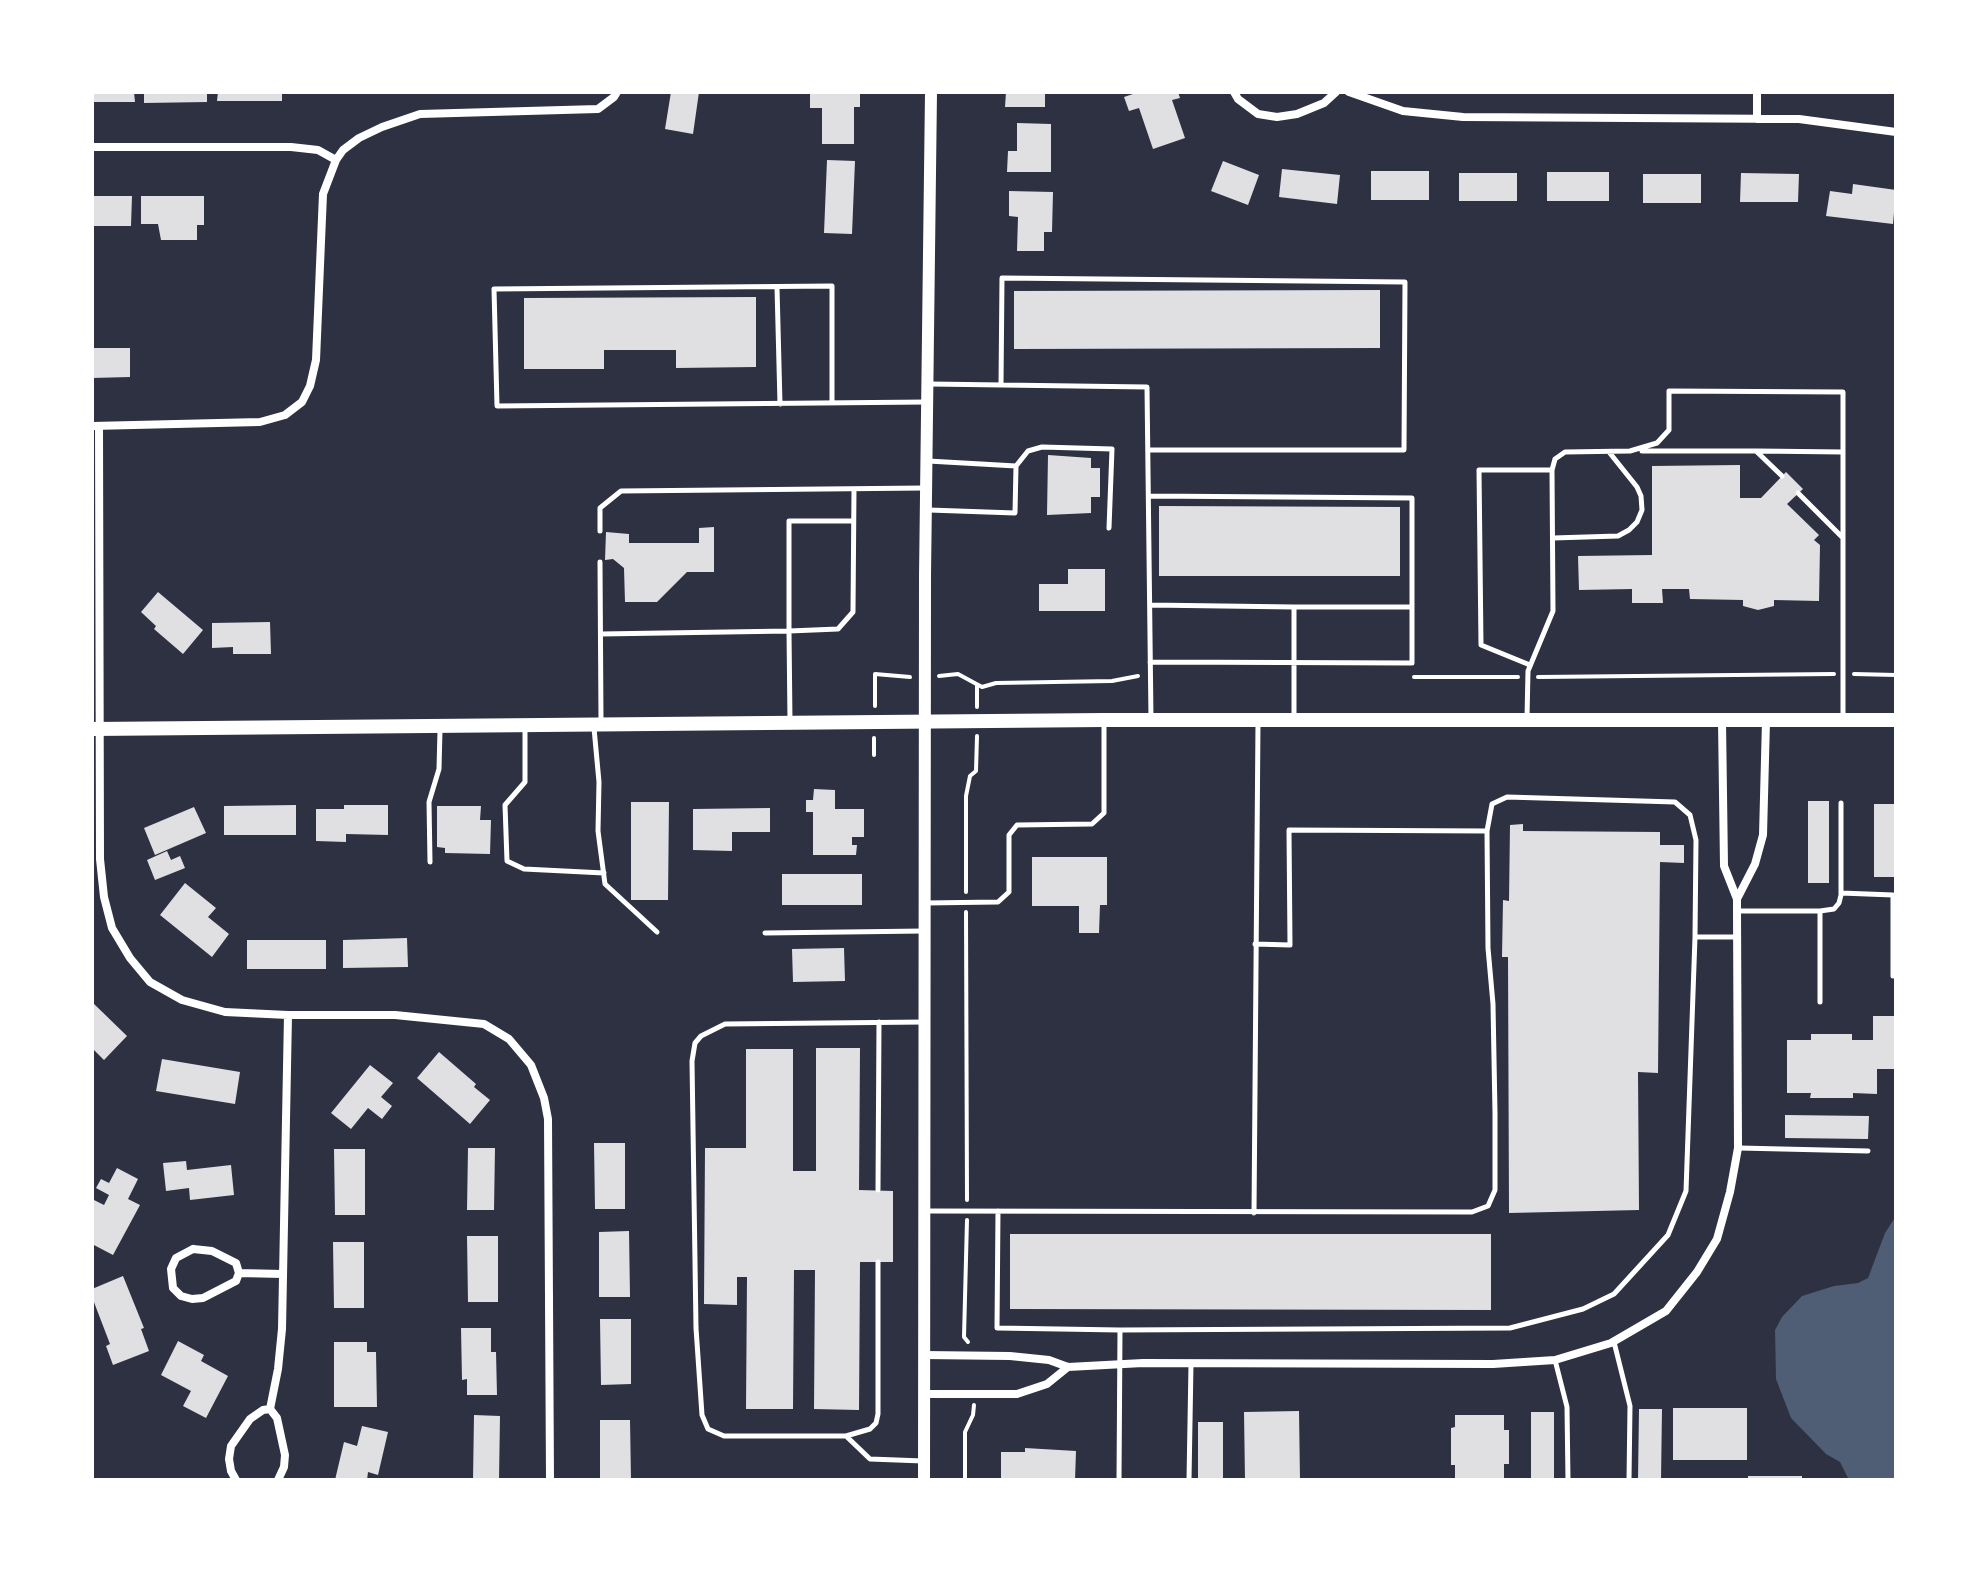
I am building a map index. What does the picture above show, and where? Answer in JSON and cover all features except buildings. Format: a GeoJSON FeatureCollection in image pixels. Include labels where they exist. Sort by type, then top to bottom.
{"type":"FeatureCollection","features":[{"type":"Feature","properties":{"kind":"main road"},"geometry":{"type":"LineString","coordinates":[[96,729],[1104,720],[1896,720]]}},
{"type":"Feature","properties":{"kind":"street"},"geometry":{"type":"LineString","coordinates":[[550,1480],[548,1119],[544,1098],[531,1065],[509,1039],[484,1024],[395,1015],[225,1012],[182,1000],[150,982],[130,958],[112,928],[104,897],[100,859],[96,729],[95,426],[260,422],[285,415],[302,402],[310,386],[316,360],[323,194],[336,160],[359,138],[420,114],[598,109],[617,92]]}},
{"type":"Feature","properties":{"kind":"street"},"geometry":{"type":"LineString","coordinates":[[924,1480],[925,677],[931,92]]}},
{"type":"Feature","properties":{"kind":"street"},"geometry":{"type":"LineString","coordinates":[[1234,92],[1238,99],[1258,114],[1277,117],[1297,114],[1324,103],[1336,92]]}},
{"type":"Feature","properties":{"kind":"street"},"geometry":{"type":"LineString","coordinates":[[1349,92],[1403,111],[1463,117],[1811,120],[1896,132]]}},
{"type":"Feature","properties":{"kind":"street"},"geometry":{"type":"LineString","coordinates":[[1757,92],[1757,119]]}},
{"type":"Feature","properties":{"kind":"street"},"geometry":{"type":"LineString","coordinates":[[92,147],[291,147],[318,150],[336,160]]}},
{"type":"Feature","properties":{"kind":"street"},"geometry":{"type":"LineString","coordinates":[[924,1355],[1010,1356],[1049,1360],[1068,1367],[1191,1363],[1493,1364],[1555,1360],[1614,1342],[1666,1311],[1697,1272],[1717,1239],[1738,1148],[1737,899],[1724,866],[1722,721]]}},
{"type":"Feature","properties":{"kind":"street"},"geometry":{"type":"LineString","coordinates":[[1737,899],[1755,864],[1763,835],[1766,721]]}},
{"type":"Feature","properties":{"kind":"street"},"geometry":{"type":"LineString","coordinates":[[278,1480],[285,1455],[277,1418],[270,1409],[278,1369],[283,1274],[288,1015]]}},
{"type":"Feature","properties":{"kind":"street"},"geometry":{"type":"LineString","coordinates":[[193,1249],[224,1256],[236,1263],[239,1273],[236,1281],[229,1286],[203,1298],[192,1299],[181,1296],[173,1288],[170,1278],[176,1258],[193,1249]]}},
{"type":"Feature","properties":{"kind":"street"},"geometry":{"type":"LineString","coordinates":[[239,1273],[283,1274]]}},
{"type":"Feature","properties":{"kind":"street"},"geometry":{"type":"LineString","coordinates":[[924,1394],[1017,1394],[1047,1384],[1068,1367]]}},
{"type":"Feature","properties":{"kind":"street"},"geometry":{"type":"LineString","coordinates":[[236,1480],[231,1471],[231,1446],[250,1419],[270,1409]]}},
{"type":"Feature","properties":{"kind":"lane"},"geometry":{"type":"LineString","coordinates":[[1001,385],[1002,278],[1405,282],[1404,450],[1148,450]]}},
{"type":"Feature","properties":{"kind":"lane"},"geometry":{"type":"LineString","coordinates":[[832,403],[832,286],[494,289],[497,406],[780,404],[928,402]]}},
{"type":"Feature","properties":{"kind":"lane"},"geometry":{"type":"LineString","coordinates":[[777,287],[780,404]]}},
{"type":"Feature","properties":{"kind":"lane"},"geometry":{"type":"LineString","coordinates":[[929,384],[1147,387],[1151,720]]}},
{"type":"Feature","properties":{"kind":"lane"},"geometry":{"type":"LineString","coordinates":[[1630,451],[1657,443],[1666,436],[1669,430],[1669,391],[1843,392],[1843,721]]}},
{"type":"Feature","properties":{"kind":"lane"},"geometry":{"type":"LineString","coordinates":[[926,510],[1015,513],[1016,466],[1028,451],[1042,447],[1112,449],[1109,528]]}},
{"type":"Feature","properties":{"kind":"lane"},"geometry":{"type":"LineString","coordinates":[[1553,538],[1618,536],[1637,522],[1642,510],[1641,496],[1609,451]]}},
{"type":"Feature","properties":{"kind":"lane"},"geometry":{"type":"LineString","coordinates":[[1756,451],[1782,476]]}},
{"type":"Feature","properties":{"kind":"lane"},"geometry":{"type":"LineString","coordinates":[[1527,721],[1527,677],[1553,611],[1552,470],[1555,459],[1565,452],[1844,452]]}},
{"type":"Feature","properties":{"kind":"lane"},"geometry":{"type":"LineString","coordinates":[[927,461],[1016,466]]}},
{"type":"Feature","properties":{"kind":"lane"},"geometry":{"type":"LineString","coordinates":[[1530,665],[1481,645],[1479,470],[1552,470]]}},
{"type":"Feature","properties":{"kind":"lane"},"geometry":{"type":"LineString","coordinates":[[600,531],[600,508],[621,491],[926,488]]}},
{"type":"Feature","properties":{"kind":"lane"},"geometry":{"type":"LineString","coordinates":[[601,634],[838,629],[853,612],[854,489]]}},
{"type":"Feature","properties":{"kind":"lane"},"geometry":{"type":"LineString","coordinates":[[1798,493],[1843,539]]}},
{"type":"Feature","properties":{"kind":"lane"},"geometry":{"type":"LineString","coordinates":[[1149,496],[1412,498],[1412,663],[1150,662]]}},
{"type":"Feature","properties":{"kind":"lane"},"geometry":{"type":"LineString","coordinates":[[790,723],[789,521],[853,521]]}},
{"type":"Feature","properties":{"kind":"lane"},"geometry":{"type":"LineString","coordinates":[[600,562],[598,831],[605,884],[657,932]]}},
{"type":"Feature","properties":{"kind":"lane"},"geometry":{"type":"LineString","coordinates":[[1150,605],[1412,607]]}},
{"type":"Feature","properties":{"kind":"lane"},"geometry":{"type":"LineString","coordinates":[[1294,607],[1294,722]]}},
{"type":"Feature","properties":{"kind":"lane"},"geometry":{"type":"LineString","coordinates":[[925,903],[998,902],[1009,892],[1009,835],[1017,825],[1092,824],[1104,813],[1104,720]]}},
{"type":"Feature","properties":{"kind":"lane"},"geometry":{"type":"LineString","coordinates":[[1254,1213],[1259,720]]}},
{"type":"Feature","properties":{"kind":"lane"},"geometry":{"type":"LineString","coordinates":[[525,724],[525,782],[505,805],[507,861],[524,869],[604,873]]}},
{"type":"Feature","properties":{"kind":"lane"},"geometry":{"type":"LineString","coordinates":[[430,862],[429,802],[439,769],[441,725]]}},
{"type":"Feature","properties":{"kind":"lane"},"geometry":{"type":"LineString","coordinates":[[925,1211],[967,1210],[1254,1213],[1472,1212],[1488,1206],[1495,1190],[1487,831],[1492,804],[1507,797],[1675,802],[1690,815],[1696,840],[1695,937],[1686,1191],[1668,1235],[1614,1294],[1583,1309],[1510,1328],[997,1328],[998,1211]]}},
{"type":"Feature","properties":{"kind":"lane"},"geometry":{"type":"LineString","coordinates":[[1737,911],[1834,909],[1841,893],[1841,803]]}},
{"type":"Feature","properties":{"kind":"lane"},"geometry":{"type":"LineString","coordinates":[[1255,944],[1290,945],[1289,830],[1487,831]]}},
{"type":"Feature","properties":{"kind":"lane"},"geometry":{"type":"LineString","coordinates":[[1841,893],[1893,895],[1893,976]]}},
{"type":"Feature","properties":{"kind":"lane"},"geometry":{"type":"LineString","coordinates":[[1820,911],[1820,1002]]}},
{"type":"Feature","properties":{"kind":"lane"},"geometry":{"type":"LineString","coordinates":[[765,933],[925,931]]}},
{"type":"Feature","properties":{"kind":"lane"},"geometry":{"type":"LineString","coordinates":[[1695,937],[1737,937]]}},
{"type":"Feature","properties":{"kind":"lane"},"geometry":{"type":"LineString","coordinates":[[878,1190],[879,1022]]}},
{"type":"Feature","properties":{"kind":"lane"},"geometry":{"type":"LineString","coordinates":[[878,1262],[878,1414],[876,1423],[870,1429],[846,1436],[724,1436],[708,1429],[702,1415],[696,1328],[692,1061],[695,1043],[701,1036],[725,1024],[925,1022]]}},
{"type":"Feature","properties":{"kind":"lane"},"geometry":{"type":"LineString","coordinates":[[1738,1148],[1868,1151]]}},
{"type":"Feature","properties":{"kind":"lane"},"geometry":{"type":"LineString","coordinates":[[1119,1480],[1120,1330]]}},
{"type":"Feature","properties":{"kind":"lane"},"geometry":{"type":"LineString","coordinates":[[1614,1342],[1630,1406],[1629,1480]]}},
{"type":"Feature","properties":{"kind":"lane"},"geometry":{"type":"LineString","coordinates":[[1555,1360],[1567,1407],[1568,1480]]}},
{"type":"Feature","properties":{"kind":"lane"},"geometry":{"type":"LineString","coordinates":[[1189,1480],[1191,1363]]}},
{"type":"Feature","properties":{"kind":"lane"},"geometry":{"type":"LineString","coordinates":[[846,1436],[870,1459],[924,1461]]}},
{"type":"Feature","properties":{"kind":"path"},"geometry":{"type":"LineString","coordinates":[[874,755],[875,674],[925,677],[958,674],[977,686],[1112,681],[1119,677],[1150,676]]}},
{"type":"Feature","properties":{"kind":"path"},"geometry":{"type":"LineString","coordinates":[[1400,677],[1896,675]]}},
{"type":"Feature","properties":{"kind":"path"},"geometry":{"type":"LineString","coordinates":[[975,1344],[964,1337],[967,1210],[966,796],[970,776],[976,771],[977,686]]}},
{"type":"Feature","properties":{"kind":"path"},"geometry":{"type":"LineString","coordinates":[[965,1480],[965,1432],[973,1415],[975,1394]]}},
{"type":"Feature","properties":{"kind":"water"},"geometry":{"type":"Polygon","coordinates":[[[1896,1216],[1896,1480],[1849,1480],[1840,1462],[1826,1454],[1791,1418],[1776,1379],[1775,1330],[1782,1317],[1802,1296],[1868,1278],[1885,1233],[1896,1216]]]}}]}
